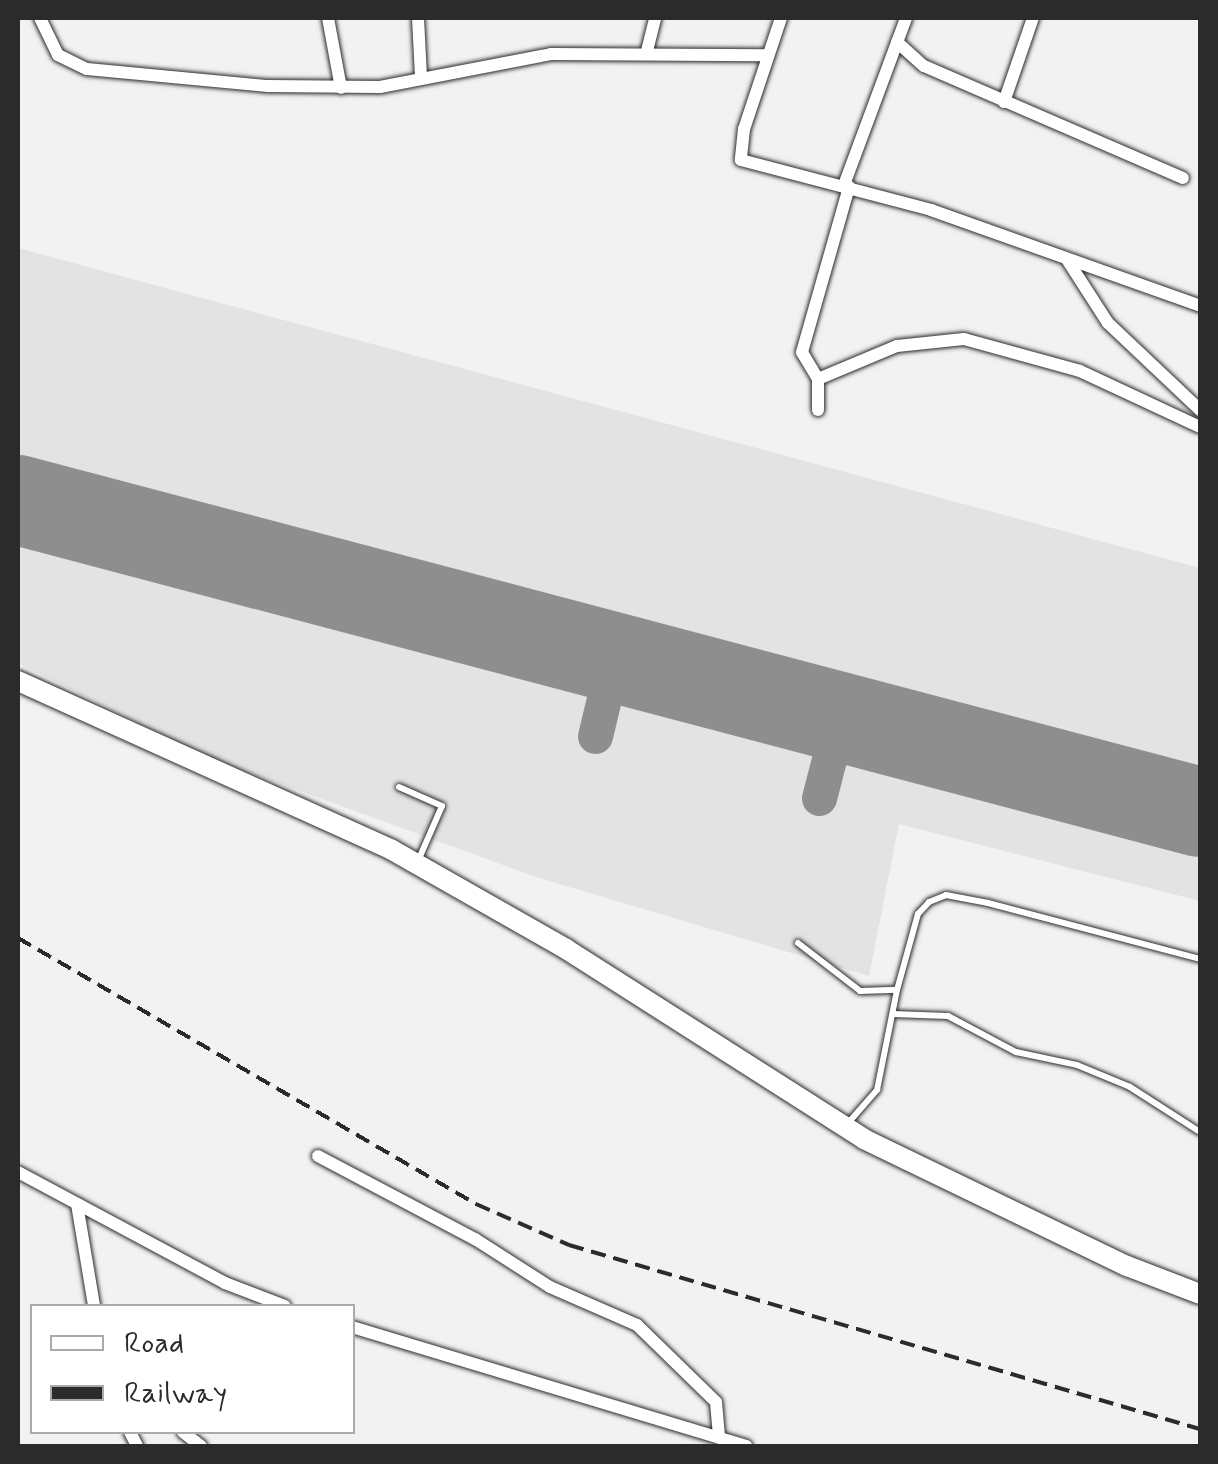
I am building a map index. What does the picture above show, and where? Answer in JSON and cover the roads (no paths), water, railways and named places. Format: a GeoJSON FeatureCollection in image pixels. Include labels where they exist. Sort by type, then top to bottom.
{"type":"FeatureCollection","features":[{"type":"Feature","properties":{"kind":"main road"},"geometry":{"type":"LineString","coordinates":[[18,682],[417,863],[566,948],[844,1126],[1127,1266],[1200,1294]]}},
{"type":"Feature","properties":{"kind":"street"},"geometry":{"type":"LineString","coordinates":[[40,18],[58,55],[88,69],[341,88],[422,78],[503,58],[647,51],[767,56]]}},
{"type":"Feature","properties":{"kind":"street"},"geometry":{"type":"LineString","coordinates":[[328,18],[341,88]]}},
{"type":"Feature","properties":{"kind":"street"},"geometry":{"type":"LineString","coordinates":[[418,18],[422,78]]}},
{"type":"Feature","properties":{"kind":"street"},"geometry":{"type":"LineString","coordinates":[[647,51],[655,18]]}},
{"type":"Feature","properties":{"kind":"street"},"geometry":{"type":"LineString","coordinates":[[780,18],[738,156],[776,173],[847,186],[1200,306]]}},
{"type":"Feature","properties":{"kind":"street"},"geometry":{"type":"LineString","coordinates":[[818,410],[818,379],[802,352],[847,186],[906,18]]}},
{"type":"Feature","properties":{"kind":"street"},"geometry":{"type":"LineString","coordinates":[[1004,102],[1032,18]]}},
{"type":"Feature","properties":{"kind":"street"},"geometry":{"type":"LineString","coordinates":[[897,42],[918,63],[1183,178]]}},
{"type":"Feature","properties":{"kind":"street"},"geometry":{"type":"LineString","coordinates":[[1068,261],[1108,323],[1200,410]]}},
{"type":"Feature","properties":{"kind":"street"},"geometry":{"type":"LineString","coordinates":[[818,379],[897,346],[964,339],[1080,371],[1200,427]]}},
{"type":"Feature","properties":{"kind":"street"},"geometry":{"type":"LineString","coordinates":[[318,1156],[550,1288],[637,1324],[716,1402],[718,1438]]}},
{"type":"Feature","properties":{"kind":"street"},"geometry":{"type":"LineString","coordinates":[[18,1172],[281,1304]]}},
{"type":"Feature","properties":{"kind":"street"},"geometry":{"type":"LineString","coordinates":[[78,1204],[94,1304]]}},
{"type":"Feature","properties":{"kind":"street"},"geometry":{"type":"LineString","coordinates":[[355,1328],[746,1446]]}},
{"type":"Feature","properties":{"kind":"lane"},"geometry":{"type":"LineString","coordinates":[[399,786],[442,806],[417,863]]}},
{"type":"Feature","properties":{"kind":"lane"},"geometry":{"type":"LineString","coordinates":[[844,1126],[877,1090],[896,990],[918,914],[946,895],[1200,959]]}},
{"type":"Feature","properties":{"kind":"lane"},"geometry":{"type":"LineString","coordinates":[[798,943],[860,991],[896,990]]}},
{"type":"Feature","properties":{"kind":"lane"},"geometry":{"type":"LineString","coordinates":[[893,1014],[948,1016],[1016,1052],[1077,1065],[1130,1087],[1200,1132]]}},
{"type":"Feature","properties":{"kind":"railway"},"geometry":{"type":"LineString","coordinates":[[18,938],[476,1204],[569,1245],[1200,1429]]}}]}
